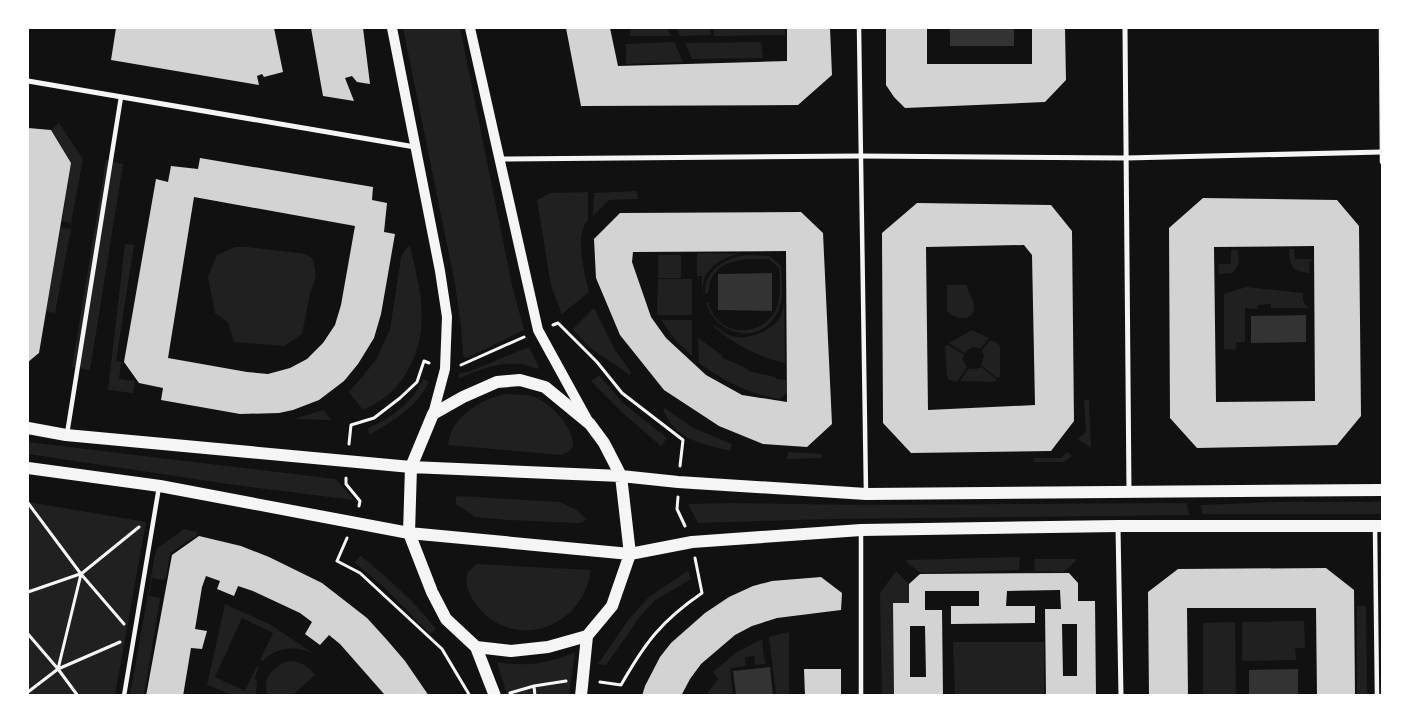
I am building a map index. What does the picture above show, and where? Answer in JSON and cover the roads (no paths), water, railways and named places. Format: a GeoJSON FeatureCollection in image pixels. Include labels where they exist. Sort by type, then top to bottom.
{"type":"FeatureCollection","features":[{"type":"Feature","properties":{"kind":"main road"},"geometry":{"type":"LineString","coordinates":[[392,28],[440,271],[447,316],[445,369],[433,414],[411,467],[409,533],[432,592],[446,619],[476,647],[495,696]]}},
{"type":"Feature","properties":{"kind":"main road"},"geometry":{"type":"LineString","coordinates":[[470,28],[538,330],[560,372],[590,424],[604,443],[621,476],[630,554],[612,606],[587,636],[581,696]]}},
{"type":"Feature","properties":{"kind":"main road"},"geometry":{"type":"LineString","coordinates":[[433,414],[463,397],[498,382],[520,380],[545,387],[590,424]]}},
{"type":"Feature","properties":{"kind":"main road"},"geometry":{"type":"LineString","coordinates":[[28,428],[66,435],[411,467],[621,476],[678,482],[866,494],[1382,490]]}},
{"type":"Feature","properties":{"kind":"main road"},"geometry":{"type":"LineString","coordinates":[[28,468],[160,486],[409,533],[630,554],[692,542],[861,530],[1118,526],[1378,526]]}},
{"type":"Feature","properties":{"kind":"main road"},"geometry":{"type":"LineString","coordinates":[[476,647],[511,651],[548,647],[587,636]]}},
{"type":"Feature","properties":{"kind":"street"},"geometry":{"type":"LineString","coordinates":[[859,28],[866,494]]}},
{"type":"Feature","properties":{"kind":"street"},"geometry":{"type":"LineString","coordinates":[[1125,28],[1129,492]]}},
{"type":"Feature","properties":{"kind":"street"},"geometry":{"type":"LineString","coordinates":[[1381,28],[1382,162]]}},
{"type":"Feature","properties":{"kind":"street"},"geometry":{"type":"LineString","coordinates":[[28,81],[415,147]]}},
{"type":"Feature","properties":{"kind":"street"},"geometry":{"type":"LineString","coordinates":[[66,435],[122,97]]}},
{"type":"Feature","properties":{"kind":"street"},"geometry":{"type":"LineString","coordinates":[[499,160],[860,156],[1126,158],[1382,152]]}},
{"type":"Feature","properties":{"kind":"street"},"geometry":{"type":"LineString","coordinates":[[124,696],[160,486]]}},
{"type":"Feature","properties":{"kind":"street"},"geometry":{"type":"LineString","coordinates":[[1118,526],[1122,696]]}},
{"type":"Feature","properties":{"kind":"street"},"geometry":{"type":"LineString","coordinates":[[1377,696],[1378,526]]}},
{"type":"Feature","properties":{"kind":"street"},"geometry":{"type":"LineString","coordinates":[[861,530],[862,696]]}}]}
